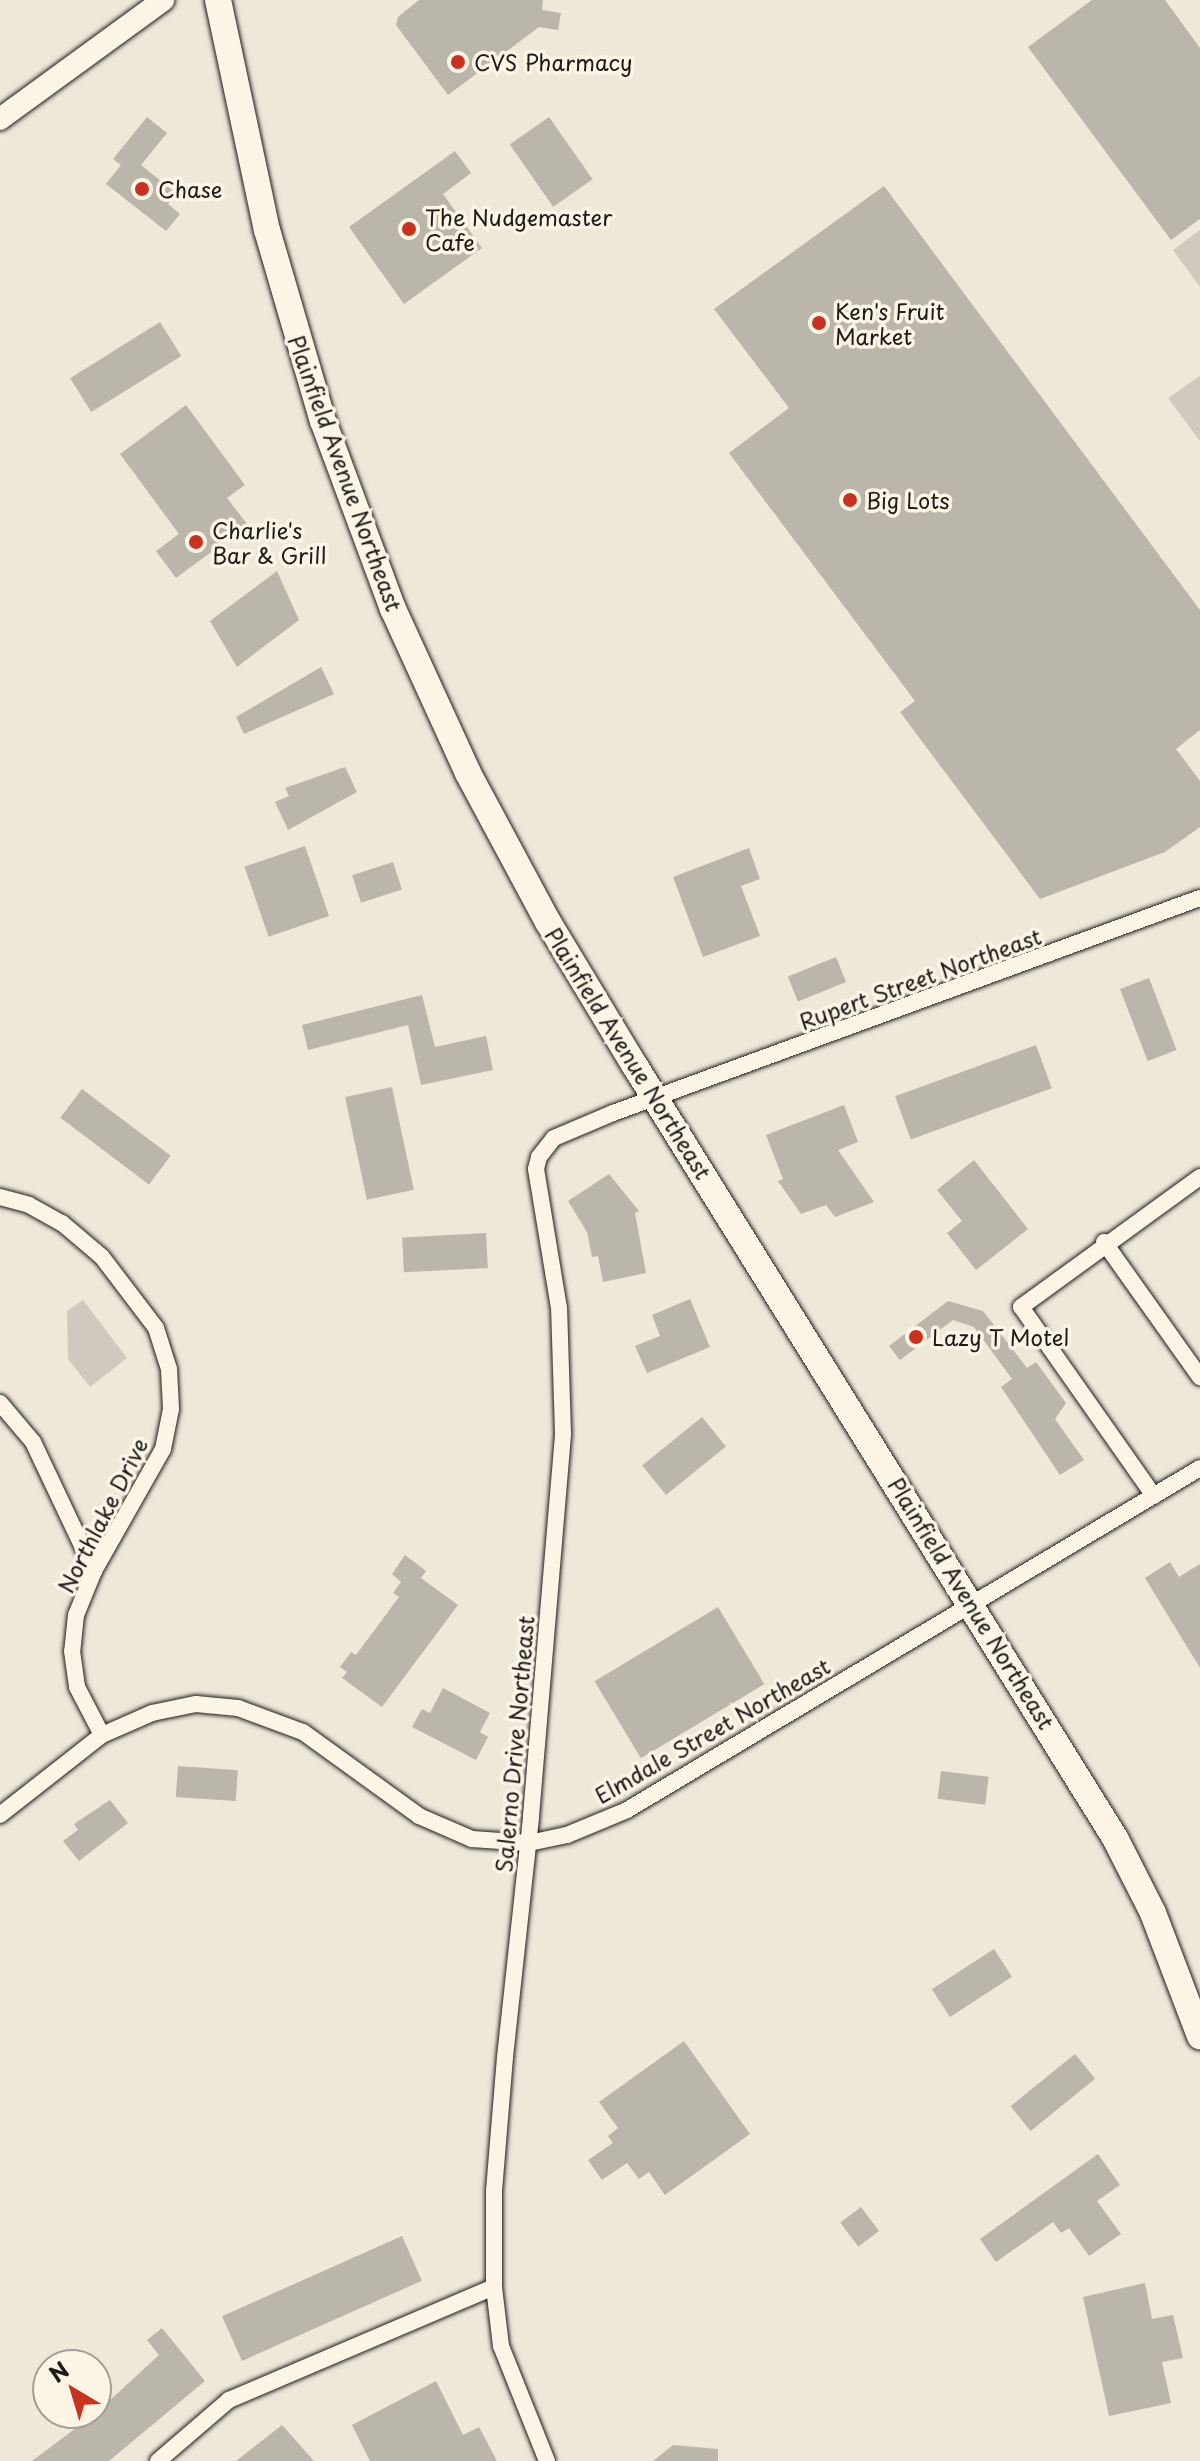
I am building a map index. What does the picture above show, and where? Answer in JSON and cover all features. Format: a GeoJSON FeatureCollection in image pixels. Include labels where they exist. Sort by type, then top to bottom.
{"type":"FeatureCollection","features":[{"type":"Feature","properties":{"kind":"main road"},"geometry":{"type":"LineString","coordinates":[[0,119],[163,0]]}},
{"type":"Feature","properties":{"kind":"main road","name":"Plainfield Avenue Northeast"},"geometry":{"type":"LineString","coordinates":[[218,0],[267,230],[323,421],[363,533],[479,795],[548,922],[654,1097],[1115,1838],[1153,1913],[1200,2036]]}},
{"type":"Feature","properties":{"kind":"street","name":"Rupert Street Northeast"},"geometry":{"type":"LineString","coordinates":[[654,1097],[1200,898]]}},
{"type":"Feature","properties":{"kind":"street","name":"Salerno Drive Northeast"},"geometry":{"type":"LineString","coordinates":[[547,2461],[501,2346],[494,2287],[494,2191],[505,2057],[529,1843],[564,1393],[559,1308],[536,1169],[554,1138],[654,1097]]}},
{"type":"Feature","properties":{"kind":"street"},"geometry":{"type":"LineString","coordinates":[[1154,1496],[1021,1307],[1104,1242],[1200,1177]]}},
{"type":"Feature","properties":{"kind":"street","name":"Northlake Drive"},"geometry":{"type":"LineString","coordinates":[[0,1197],[29,1205],[62,1223],[102,1257],[156,1328],[169,1369],[171,1409],[163,1449],[94,1571],[76,1615],[72,1651],[77,1687],[102,1735]]}},
{"type":"Feature","properties":{"kind":"street"},"geometry":{"type":"LineString","coordinates":[[1104,1242],[1200,1377]]}},
{"type":"Feature","properties":{"kind":"street"},"geometry":{"type":"LineString","coordinates":[[0,1403],[33,1442],[94,1571]]}},
{"type":"Feature","properties":{"kind":"street","name":"Elmdale Street Northeast"},"geometry":{"type":"LineString","coordinates":[[0,1815],[102,1735],[152,1713],[196,1704],[238,1708],[303,1732],[419,1816],[472,1839],[529,1843],[567,1835],[627,1810],[1200,1468]]}},
{"type":"Feature","properties":{"kind":"street"},"geometry":{"type":"LineString","coordinates":[[158,2461],[229,2400],[494,2287]]}},
{"type":"Feature","properties":{"kind":"shaded area"},"geometry":{"type":"Polygon","coordinates":[[[1200,230],[1200,287],[1173,250],[1200,230]]]}},
{"type":"Feature","properties":{"kind":"shaded area"},"geometry":{"type":"Polygon","coordinates":[[[1200,376],[1200,441],[1168,398],[1200,376]]]}},
{"type":"Feature","properties":{"kind":"shaded area"},"geometry":{"type":"Polygon","coordinates":[[[83,1300],[127,1358],[90,1387],[68,1359],[67,1311],[83,1300]]]}},
{"type":"Feature","properties":{"kind":"building","name":"CVS Pharmacy"},"geometry":{"type":"Polygon","coordinates":[[[419,0],[543,0],[542,10],[561,13],[558,30],[539,27],[448,95],[396,25],[398,17],[419,0]]]}},
{"type":"Feature","properties":{"kind":"building"},"geometry":{"type":"Polygon","coordinates":[[[1092,0],[1165,0],[1200,48],[1200,219],[1171,240],[1028,47],[1092,0]]]}},
{"type":"Feature","properties":{"kind":"building","name":"Chase"},"geometry":{"type":"Polygon","coordinates":[[[147,117],[167,133],[141,165],[177,194],[168,204],[180,214],[166,231],[106,184],[121,165],[113,159],[147,117]]]}},
{"type":"Feature","properties":{"kind":"building"},"geometry":{"type":"Polygon","coordinates":[[[549,117],[593,179],[553,207],[510,145],[549,117]]]}},
{"type":"Feature","properties":{"kind":"building"},"geometry":{"type":"Polygon","coordinates":[[[455,151],[471,173],[443,194],[482,248],[404,304],[349,227],[455,151]]]}},
{"type":"Feature","properties":{"kind":"building"},"geometry":{"type":"Polygon","coordinates":[[[884,186],[1200,610],[1200,730],[1176,749],[1200,781],[1200,827],[1165,852],[1040,899],[900,712],[915,701],[729,453],[789,408],[714,309],[884,186]]]}},
{"type":"Feature","properties":{"kind":"building"},"geometry":{"type":"Polygon","coordinates":[[[160,322],[181,356],[91,412],[70,378],[160,322]]]}},
{"type":"Feature","properties":{"kind":"building"},"geometry":{"type":"Polygon","coordinates":[[[186,405],[245,485],[227,498],[248,525],[176,578],[156,551],[179,534],[120,454],[186,405]]]}},
{"type":"Feature","properties":{"kind":"building"},"geometry":{"type":"Polygon","coordinates":[[[277,571],[299,620],[237,667],[210,621],[277,571]]]}},
{"type":"Feature","properties":{"kind":"building"},"geometry":{"type":"Polygon","coordinates":[[[321,667],[334,694],[244,734],[236,717],[321,667]]]}},
{"type":"Feature","properties":{"kind":"building"},"geometry":{"type":"Polygon","coordinates":[[[345,767],[357,792],[288,830],[275,802],[289,796],[285,788],[345,767]]]}},
{"type":"Feature","properties":{"kind":"building"},"geometry":{"type":"Polygon","coordinates":[[[305,846],[329,916],[269,937],[244,867],[305,846]]]}},
{"type":"Feature","properties":{"kind":"building"},"geometry":{"type":"Polygon","coordinates":[[[749,848],[760,879],[741,886],[760,936],[703,957],[673,877],[749,848]]]}},
{"type":"Feature","properties":{"kind":"building"},"geometry":{"type":"Polygon","coordinates":[[[393,862],[402,890],[361,903],[352,875],[393,862]]]}},
{"type":"Feature","properties":{"kind":"building"},"geometry":{"type":"Polygon","coordinates":[[[836,957],[846,982],[798,1002],[788,976],[836,957]]]}},
{"type":"Feature","properties":{"kind":"building"},"geometry":{"type":"Polygon","coordinates":[[[1149,978],[1177,1050],[1148,1061],[1120,989],[1149,978]]]}},
{"type":"Feature","properties":{"kind":"building"},"geometry":{"type":"Polygon","coordinates":[[[422,995],[435,1047],[486,1036],[493,1070],[421,1085],[408,1025],[308,1050],[302,1025],[422,995]]]}},
{"type":"Feature","properties":{"kind":"building"},"geometry":{"type":"Polygon","coordinates":[[[1036,1045],[1052,1088],[911,1140],[895,1096],[1036,1045]]]}},
{"type":"Feature","properties":{"kind":"building"},"geometry":{"type":"Polygon","coordinates":[[[392,1087],[414,1190],[367,1200],[345,1097],[392,1087]]]}},
{"type":"Feature","properties":{"kind":"building"},"geometry":{"type":"Polygon","coordinates":[[[82,1089],[171,1156],[149,1185],[60,1118],[82,1089]]]}},
{"type":"Feature","properties":{"kind":"building"},"geometry":{"type":"Polygon","coordinates":[[[844,1105],[858,1142],[838,1150],[874,1202],[835,1217],[826,1205],[801,1214],[778,1181],[783,1179],[766,1135],[844,1105]]]}},
{"type":"Feature","properties":{"kind":"building"},"geometry":{"type":"Polygon","coordinates":[[[974,1160],[1028,1229],[976,1270],[947,1233],[962,1221],[937,1190],[974,1160]]]}},
{"type":"Feature","properties":{"kind":"building"},"geometry":{"type":"Polygon","coordinates":[[[609,1174],[639,1211],[635,1213],[646,1273],[603,1282],[598,1256],[592,1257],[587,1232],[568,1201],[609,1174]]]}},
{"type":"Feature","properties":{"kind":"building"},"geometry":{"type":"Polygon","coordinates":[[[486,1233],[488,1268],[404,1272],[402,1237],[486,1233]]]}},
{"type":"Feature","properties":{"kind":"building"},"geometry":{"type":"Polygon","coordinates":[[[690,1299],[710,1347],[647,1373],[635,1346],[660,1336],[652,1315],[690,1299]]]}},
{"type":"Feature","properties":{"kind":"building"},"geometry":{"type":"Polygon","coordinates":[[[948,1301],[983,1311],[1027,1368],[1036,1362],[1066,1403],[1055,1419],[1084,1460],[1060,1475],[1001,1387],[1012,1379],[974,1327],[953,1320],[900,1360],[889,1346],[948,1301]]]}},
{"type":"Feature","properties":{"kind":"building"},"geometry":{"type":"Polygon","coordinates":[[[702,1417],[726,1447],[666,1495],[642,1465],[702,1417]]]}},
{"type":"Feature","properties":{"kind":"building"},"geometry":{"type":"Polygon","coordinates":[[[405,1555],[426,1571],[421,1578],[458,1605],[382,1707],[342,1678],[347,1672],[340,1667],[351,1652],[356,1655],[399,1597],[393,1593],[401,1582],[392,1574],[405,1555]]]}},
{"type":"Feature","properties":{"kind":"building"},"geometry":{"type":"Polygon","coordinates":[[[1170,1562],[1179,1577],[1200,1564],[1200,1668],[1145,1578],[1170,1562]]]}},
{"type":"Feature","properties":{"kind":"building"},"geometry":{"type":"Polygon","coordinates":[[[718,1607],[764,1684],[641,1758],[595,1681],[718,1607]]]}},
{"type":"Feature","properties":{"kind":"building"},"geometry":{"type":"Polygon","coordinates":[[[443,1688],[490,1713],[480,1732],[488,1737],[476,1760],[412,1727],[422,1709],[430,1713],[443,1688]]]}},
{"type":"Feature","properties":{"kind":"building"},"geometry":{"type":"Polygon","coordinates":[[[178,1766],[238,1770],[236,1801],[176,1797],[178,1766]]]}},
{"type":"Feature","properties":{"kind":"building"},"geometry":{"type":"Polygon","coordinates":[[[941,1771],[989,1777],[985,1805],[938,1799],[941,1771]]]}},
{"type":"Feature","properties":{"kind":"building"},"geometry":{"type":"Polygon","coordinates":[[[110,1800],[128,1823],[79,1861],[63,1841],[78,1830],[74,1824],[110,1800]]]}},
{"type":"Feature","properties":{"kind":"building"},"geometry":{"type":"Polygon","coordinates":[[[994,1949],[1012,1977],[950,2017],[932,1989],[994,1949]]]}},
{"type":"Feature","properties":{"kind":"building"},"geometry":{"type":"Polygon","coordinates":[[[684,2041],[750,2134],[665,2195],[649,2172],[639,2179],[627,2163],[602,2180],[588,2160],[613,2143],[608,2136],[618,2128],[599,2102],[684,2041]]]}},
{"type":"Feature","properties":{"kind":"building"},"geometry":{"type":"Polygon","coordinates":[[[1075,2054],[1095,2079],[1031,2131],[1010,2106],[1075,2054]]]}},
{"type":"Feature","properties":{"kind":"building"},"geometry":{"type":"Polygon","coordinates":[[[1098,2154],[1120,2185],[1097,2201],[1121,2234],[1089,2256],[1069,2228],[1061,2233],[1053,2222],[996,2262],[980,2239],[1098,2154]]]}},
{"type":"Feature","properties":{"kind":"building"},"geometry":{"type":"Polygon","coordinates":[[[861,2207],[879,2231],[858,2247],[840,2223],[861,2207]]]}},
{"type":"Feature","properties":{"kind":"building"},"geometry":{"type":"Polygon","coordinates":[[[402,2236],[422,2281],[242,2361],[222,2316],[402,2236]]]}},
{"type":"Feature","properties":{"kind":"building"},"geometry":{"type":"Polygon","coordinates":[[[1145,2283],[1152,2319],[1173,2315],[1183,2358],[1162,2362],[1171,2403],[1109,2416],[1083,2297],[1145,2283]]]}},
{"type":"Feature","properties":{"kind":"building"},"geometry":{"type":"Polygon","coordinates":[[[162,2328],[205,2381],[109,2461],[32,2461],[75,2429],[112,2429],[112,2398],[159,2355],[147,2340],[162,2328]]]}},
{"type":"Feature","properties":{"kind":"building"},"geometry":{"type":"Polygon","coordinates":[[[436,2381],[463,2435],[479,2427],[497,2461],[370,2461],[352,2425],[436,2381]]]}},
{"type":"Feature","properties":{"kind":"building"},"geometry":{"type":"Polygon","coordinates":[[[282,2425],[314,2461],[236,2461],[282,2425]]]}},
{"type":"Feature","properties":{"kind":"building"},"geometry":{"type":"Polygon","coordinates":[[[673,2445],[718,2449],[718,2461],[653,2461],[673,2445]]]}},
{"type":"Feature","properties":{"kind":"place","name":"CVS Pharmacy"},"geometry":{"type":"Point","coordinates":[458,62]}},
{"type":"Feature","properties":{"kind":"place","name":"Chase"},"geometry":{"type":"Point","coordinates":[142,189]}},
{"type":"Feature","properties":{"kind":"place","name":"The Nudgemaster Cafe"},"geometry":{"type":"Point","coordinates":[409,229]}},
{"type":"Feature","properties":{"kind":"place","name":"Ken's Fruit Market"},"geometry":{"type":"Point","coordinates":[819,323]}},
{"type":"Feature","properties":{"kind":"place","name":"Big Lots"},"geometry":{"type":"Point","coordinates":[850,500]}},
{"type":"Feature","properties":{"kind":"place","name":"Charlie's Bar & Grill"},"geometry":{"type":"Point","coordinates":[196,542]}},
{"type":"Feature","properties":{"kind":"place","name":"Lazy T Motel"},"geometry":{"type":"Point","coordinates":[916,1337]}}]}
